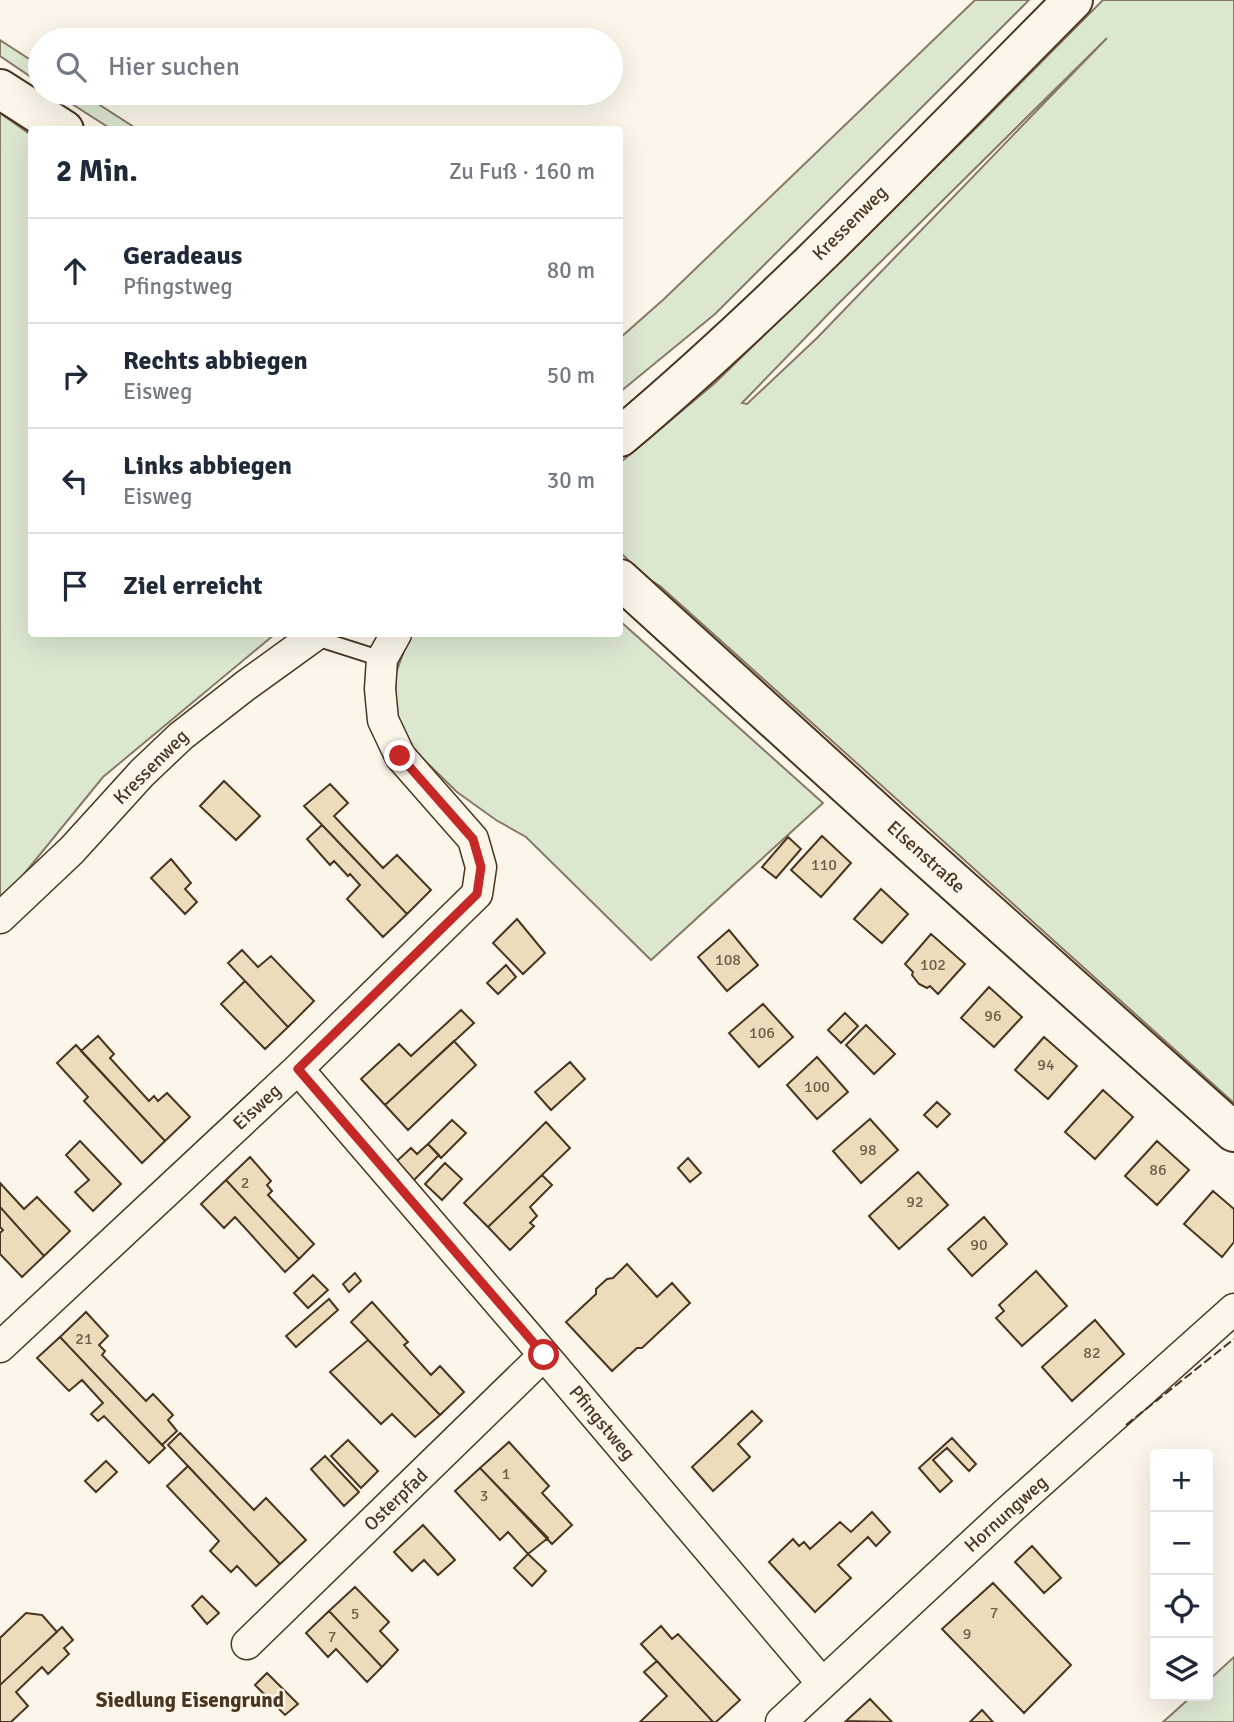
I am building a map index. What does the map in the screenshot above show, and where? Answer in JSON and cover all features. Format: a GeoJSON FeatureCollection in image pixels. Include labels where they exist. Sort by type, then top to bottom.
{"type":"FeatureCollection","features":[{"type":"Feature","properties":{"kind":"street","name":"Kressenweg"},"geometry":{"type":"LineString","coordinates":[[623,434],[781,293],[1073,0]]}},
{"type":"Feature","properties":{"kind":"street"},"geometry":{"type":"LineString","coordinates":[[0,89],[58,126]]}},
{"type":"Feature","properties":{"kind":"street","name":"Elsenstraße"},"geometry":{"type":"LineString","coordinates":[[623,582],[1234,1132]]}},
{"type":"Feature","properties":{"kind":"street","name":"Kressenweg"},"geometry":{"type":"LineString","coordinates":[[0,918],[72,850],[142,773],[181,736],[312,637]]}},
{"type":"Feature","properties":{"kind":"street","name":"Eisweg"},"geometry":{"type":"LineString","coordinates":[[0,1347],[298,1069],[477,894],[481,867],[473,839],[400,756],[383,720],[380,690],[389,646]]}},
{"type":"Feature","properties":{"kind":"street","name":"Pfingstweg"},"geometry":{"type":"LineString","coordinates":[[298,1069],[822,1683]]}},
{"type":"Feature","properties":{"kind":"street","name":"Hornungweg"},"geometry":{"type":"LineString","coordinates":[[781,1722],[1006,1514],[1234,1309]]}},
{"type":"Feature","properties":{"kind":"street","name":"Osterpfad"},"geometry":{"type":"LineString","coordinates":[[247,1644],[544,1355]]}},
{"type":"Feature","properties":{"kind":"lane"},"geometry":{"type":"LineString","coordinates":[[328,637],[389,646]]}},
{"type":"Feature","properties":{"kind":"green space"},"geometry":{"type":"Polygon","coordinates":[[[975,0],[1029,0],[715,314],[623,390],[623,335],[975,0]]]}},
{"type":"Feature","properties":{"kind":"green space"},"geometry":{"type":"Polygon","coordinates":[[[1103,0],[1234,0],[1234,1103],[623,555],[623,460],[715,383],[1103,0]],[[1107,38],[839,303],[742,403],[747,404],[817,338],[1107,38]]]}},
{"type":"Feature","properties":{"kind":"green space"},"geometry":{"type":"Polygon","coordinates":[[[0,40],[28,58],[28,75],[0,56],[0,40]]]}},
{"type":"Feature","properties":{"kind":"green space"},"geometry":{"type":"Polygon","coordinates":[[[74,105],[100,105],[132,126],[106,126],[74,105]]]}},
{"type":"Feature","properties":{"kind":"green space"},"geometry":{"type":"Polygon","coordinates":[[[0,113],[28,133],[28,637],[271,637],[103,777],[20,879],[0,899],[0,113]]]}},
{"type":"Feature","properties":{"kind":"green space"},"geometry":{"type":"Polygon","coordinates":[[[623,624],[823,803],[651,960],[526,837],[496,820],[457,792],[412,748],[395,711],[396,673],[410,637],[623,637],[623,624]]]}},
{"type":"Feature","properties":{"kind":"green space"},"geometry":{"type":"Polygon","coordinates":[[[1234,1657],[1234,1722],[1163,1722],[1186,1701],[1213,1701],[1213,1676],[1234,1657]]]}},
{"type":"Feature","properties":{"kind":"building"},"geometry":{"type":"Polygon","coordinates":[[[224,781],[260,816],[236,840],[200,806],[224,781]]]}},
{"type":"Feature","properties":{"kind":"building"},"geometry":{"type":"Polygon","coordinates":[[[330,784],[348,803],[334,816],[383,868],[397,855],[431,890],[407,914],[304,806],[330,784]]]}},
{"type":"Feature","properties":{"kind":"building"},"geometry":{"type":"Polygon","coordinates":[[[322,825],[407,914],[383,937],[347,899],[360,885],[334,861],[330,865],[307,839],[322,825]]]}},
{"type":"Feature","properties":{"kind":"building"},"geometry":{"type":"Polygon","coordinates":[[[822,836],[851,863],[821,897],[791,870],[822,836]]]}},
{"type":"Feature","properties":{"kind":"building"},"geometry":{"type":"Polygon","coordinates":[[[788,837],[801,849],[776,878],[762,867],[788,837]]]}},
{"type":"Feature","properties":{"kind":"building"},"geometry":{"type":"Polygon","coordinates":[[[171,859],[191,883],[185,889],[197,902],[185,914],[151,878],[171,859]]]}},
{"type":"Feature","properties":{"kind":"building"},"geometry":{"type":"Polygon","coordinates":[[[881,889],[908,914],[882,943],[854,919],[881,889]]]}},
{"type":"Feature","properties":{"kind":"building"},"geometry":{"type":"Polygon","coordinates":[[[517,919],[545,953],[523,974],[493,943],[517,919]]]}},
{"type":"Feature","properties":{"kind":"building"},"geometry":{"type":"Polygon","coordinates":[[[729,930],[758,965],[727,991],[698,957],[729,930]]]}},
{"type":"Feature","properties":{"kind":"building"},"geometry":{"type":"Polygon","coordinates":[[[931,934],[965,964],[938,994],[930,986],[927,988],[919,984],[905,964],[931,934]]]}},
{"type":"Feature","properties":{"kind":"building"},"geometry":{"type":"Polygon","coordinates":[[[242,950],[258,967],[271,956],[314,1001],[288,1027],[228,963],[242,950]]]}},
{"type":"Feature","properties":{"kind":"building"},"geometry":{"type":"Polygon","coordinates":[[[506,965],[516,977],[498,994],[487,983],[506,965]]]}},
{"type":"Feature","properties":{"kind":"building"},"geometry":{"type":"Polygon","coordinates":[[[245,981],[288,1027],[265,1049],[221,1004],[245,981]]]}},
{"type":"Feature","properties":{"kind":"building"},"geometry":{"type":"Polygon","coordinates":[[[989,987],[1022,1017],[994,1047],[961,1018],[989,987]]]}},
{"type":"Feature","properties":{"kind":"building"},"geometry":{"type":"Polygon","coordinates":[[[763,1004],[793,1037],[759,1067],[729,1033],[763,1004]]]}},
{"type":"Feature","properties":{"kind":"building"},"geometry":{"type":"Polygon","coordinates":[[[461,1010],[474,1023],[385,1105],[361,1079],[399,1044],[411,1056],[461,1010]]]}},
{"type":"Feature","properties":{"kind":"building"},"geometry":{"type":"Polygon","coordinates":[[[845,1013],[858,1026],[841,1043],[828,1030],[845,1013]]]}},
{"type":"Feature","properties":{"kind":"building"},"geometry":{"type":"Polygon","coordinates":[[[866,1025],[895,1054],[874,1074],[846,1045],[866,1025]]]}},
{"type":"Feature","properties":{"kind":"building"},"geometry":{"type":"Polygon","coordinates":[[[98,1036],[114,1054],[110,1058],[149,1101],[154,1096],[158,1101],[167,1093],[190,1117],[165,1141],[81,1051],[98,1036]]]}},
{"type":"Feature","properties":{"kind":"building"},"geometry":{"type":"Polygon","coordinates":[[[1044,1037],[1077,1066],[1048,1099],[1015,1070],[1044,1037]]]}},
{"type":"Feature","properties":{"kind":"building"},"geometry":{"type":"Polygon","coordinates":[[[454,1041],[476,1065],[408,1130],[385,1105],[454,1041]]]}},
{"type":"Feature","properties":{"kind":"building"},"geometry":{"type":"Polygon","coordinates":[[[76,1045],[165,1141],[142,1163],[84,1101],[88,1097],[57,1063],[76,1045]]]}},
{"type":"Feature","properties":{"kind":"building"},"geometry":{"type":"Polygon","coordinates":[[[817,1057],[848,1092],[817,1119],[787,1085],[817,1057]]]}},
{"type":"Feature","properties":{"kind":"building"},"geometry":{"type":"Polygon","coordinates":[[[570,1062],[585,1079],[551,1110],[535,1092],[570,1062]]]}},
{"type":"Feature","properties":{"kind":"building"},"geometry":{"type":"Polygon","coordinates":[[[1103,1090],[1133,1117],[1095,1159],[1065,1132],[1103,1090]]]}},
{"type":"Feature","properties":{"kind":"building"},"geometry":{"type":"Polygon","coordinates":[[[937,1102],[950,1114],[937,1127],[924,1115],[937,1102]]]}},
{"type":"Feature","properties":{"kind":"building"},"geometry":{"type":"Polygon","coordinates":[[[870,1119],[898,1150],[861,1183],[833,1151],[870,1119]]]}},
{"type":"Feature","properties":{"kind":"building"},"geometry":{"type":"Polygon","coordinates":[[[452,1120],[466,1133],[441,1158],[428,1144],[452,1120]]]}},
{"type":"Feature","properties":{"kind":"building"},"geometry":{"type":"Polygon","coordinates":[[[546,1122],[570,1148],[488,1227],[464,1203],[546,1122]]]}},
{"type":"Feature","properties":{"kind":"building"},"geometry":{"type":"Polygon","coordinates":[[[80,1141],[121,1184],[93,1211],[75,1192],[89,1180],[66,1155],[80,1141]]]}},
{"type":"Feature","properties":{"kind":"building"},"geometry":{"type":"Polygon","coordinates":[[[1157,1141],[1189,1170],[1157,1205],[1125,1176],[1157,1141]]]}},
{"type":"Feature","properties":{"kind":"building"},"geometry":{"type":"Polygon","coordinates":[[[428,1144],[439,1155],[414,1180],[397,1161],[411,1148],[417,1154],[428,1144]]]}},
{"type":"Feature","properties":{"kind":"building"},"geometry":{"type":"Polygon","coordinates":[[[250,1157],[271,1181],[267,1185],[272,1191],[268,1195],[314,1244],[299,1259],[226,1180],[250,1157]]]}},
{"type":"Feature","properties":{"kind":"building"},"geometry":{"type":"Polygon","coordinates":[[[688,1158],[701,1173],[690,1182],[678,1168],[688,1158]]]}},
{"type":"Feature","properties":{"kind":"building"},"geometry":{"type":"Polygon","coordinates":[[[445,1163],[462,1179],[442,1200],[425,1184],[445,1163]]]}},
{"type":"Feature","properties":{"kind":"building"},"geometry":{"type":"Polygon","coordinates":[[[918,1172],[948,1205],[899,1249],[869,1216],[918,1172]]]}},
{"type":"Feature","properties":{"kind":"building"},"geometry":{"type":"Polygon","coordinates":[[[542,1175],[552,1185],[530,1207],[537,1216],[530,1223],[534,1226],[510,1250],[488,1227],[542,1175]]]}},
{"type":"Feature","properties":{"kind":"building"},"geometry":{"type":"Polygon","coordinates":[[[226,1180],[299,1259],[285,1272],[235,1217],[224,1228],[201,1204],[226,1180]]]}},
{"type":"Feature","properties":{"kind":"building"},"geometry":{"type":"Polygon","coordinates":[[[0,1183],[24,1209],[37,1197],[70,1231],[44,1256],[0,1207],[0,1183]]]}},
{"type":"Feature","properties":{"kind":"building"},"geometry":{"type":"Polygon","coordinates":[[[1213,1191],[1234,1209],[1234,1242],[1222,1257],[1184,1224],[1213,1191]]]}},
{"type":"Feature","properties":{"kind":"building"},"geometry":{"type":"Polygon","coordinates":[[[0,1207],[44,1256],[22,1277],[0,1254],[0,1233],[3,1230],[0,1227],[0,1207]]]}},
{"type":"Feature","properties":{"kind":"building"},"geometry":{"type":"Polygon","coordinates":[[[984,1217],[1007,1244],[972,1276],[948,1249],[984,1217]]]}},
{"type":"Feature","properties":{"kind":"building"},"geometry":{"type":"Polygon","coordinates":[[[627,1264],[657,1297],[672,1283],[690,1303],[642,1348],[637,1348],[612,1371],[566,1322],[596,1294],[596,1289],[607,1279],[613,1278],[627,1264]]]}},
{"type":"Feature","properties":{"kind":"building"},"geometry":{"type":"Polygon","coordinates":[[[1036,1271],[1067,1306],[1022,1346],[996,1318],[1004,1311],[999,1305],[1036,1271]]]}},
{"type":"Feature","properties":{"kind":"building"},"geometry":{"type":"Polygon","coordinates":[[[355,1273],[361,1281],[349,1292],[343,1284],[355,1273]]]}},
{"type":"Feature","properties":{"kind":"building"},"geometry":{"type":"Polygon","coordinates":[[[313,1275],[328,1290],[308,1308],[294,1293],[313,1275]]]}},
{"type":"Feature","properties":{"kind":"building"},"geometry":{"type":"Polygon","coordinates":[[[329,1299],[338,1310],[296,1347],[286,1336],[329,1299]]]}},
{"type":"Feature","properties":{"kind":"building"},"geometry":{"type":"Polygon","coordinates":[[[372,1302],[408,1342],[404,1345],[431,1375],[440,1366],[464,1392],[440,1415],[351,1322],[372,1302]]]}},
{"type":"Feature","properties":{"kind":"building"},"geometry":{"type":"Polygon","coordinates":[[[86,1312],[108,1336],[99,1345],[105,1351],[102,1355],[146,1401],[153,1394],[173,1415],[168,1420],[177,1431],[162,1445],[60,1337],[86,1312]]]}},
{"type":"Feature","properties":{"kind":"building"},"geometry":{"type":"Polygon","coordinates":[[[1095,1320],[1124,1354],[1072,1401],[1042,1367],[1095,1320]]]}},
{"type":"Feature","properties":{"kind":"building"},"geometry":{"type":"Polygon","coordinates":[[[60,1337],[165,1448],[149,1463],[104,1416],[98,1421],[91,1414],[103,1403],[82,1380],[69,1391],[37,1358],[60,1337]]]}},
{"type":"Feature","properties":{"kind":"building"},"geometry":{"type":"Polygon","coordinates":[[[368,1340],[440,1415],[415,1437],[392,1414],[381,1424],[330,1372],[368,1340]]]}},
{"type":"Feature","properties":{"kind":"building"},"geometry":{"type":"Polygon","coordinates":[[[752,1411],[762,1421],[738,1444],[750,1457],[713,1491],[692,1467],[752,1411]]]}},
{"type":"Feature","properties":{"kind":"building"},"geometry":{"type":"Polygon","coordinates":[[[180,1433],[254,1510],[266,1498],[306,1540],[280,1564],[168,1445],[180,1433]]]}},
{"type":"Feature","properties":{"kind":"building"},"geometry":{"type":"Polygon","coordinates":[[[952,1438],[976,1464],[969,1471],[947,1448],[933,1460],[952,1481],[940,1492],[919,1468],[952,1438]]]}},
{"type":"Feature","properties":{"kind":"building"},"geometry":{"type":"Polygon","coordinates":[[[348,1440],[378,1471],[361,1488],[331,1456],[348,1440]]]}},
{"type":"Feature","properties":{"kind":"building"},"geometry":{"type":"Polygon","coordinates":[[[509,1442],[549,1486],[542,1493],[572,1525],[552,1544],[480,1468],[509,1442]]]}},
{"type":"Feature","properties":{"kind":"building"},"geometry":{"type":"Polygon","coordinates":[[[325,1456],[359,1492],[344,1506],[311,1469],[325,1456]]]}},
{"type":"Feature","properties":{"kind":"building"},"geometry":{"type":"Polygon","coordinates":[[[106,1461],[117,1472],[96,1492],[85,1481],[106,1461]]]}},
{"type":"Feature","properties":{"kind":"building"},"geometry":{"type":"Polygon","coordinates":[[[188,1466],[280,1564],[256,1586],[237,1566],[231,1572],[210,1551],[219,1541],[167,1486],[188,1466]]]}},
{"type":"Feature","properties":{"kind":"building"},"geometry":{"type":"Polygon","coordinates":[[[480,1468],[548,1538],[528,1554],[508,1532],[500,1540],[455,1491],[480,1468]]]}},
{"type":"Feature","properties":{"kind":"building"},"geometry":{"type":"Polygon","coordinates":[[[872,1512],[890,1532],[876,1546],[868,1537],[838,1565],[851,1578],[815,1612],[769,1562],[793,1539],[799,1546],[804,1542],[810,1549],[840,1522],[851,1532],[872,1512]]]}},
{"type":"Feature","properties":{"kind":"building"},"geometry":{"type":"Polygon","coordinates":[[[423,1525],[455,1560],[438,1575],[424,1560],[412,1571],[394,1552],[423,1525]]]}},
{"type":"Feature","properties":{"kind":"building"},"geometry":{"type":"Polygon","coordinates":[[[1032,1546],[1061,1578],[1044,1593],[1015,1562],[1032,1546]]]}},
{"type":"Feature","properties":{"kind":"building"},"geometry":{"type":"Polygon","coordinates":[[[528,1554],[546,1571],[532,1586],[514,1568],[528,1554]]]}},
{"type":"Feature","properties":{"kind":"building"},"geometry":{"type":"Polygon","coordinates":[[[993,1583],[1071,1665],[1024,1713],[942,1629],[993,1583]]]}},
{"type":"Feature","properties":{"kind":"building"},"geometry":{"type":"Polygon","coordinates":[[[355,1587],[389,1622],[380,1631],[398,1650],[382,1667],[329,1611],[355,1587]]]}},
{"type":"Feature","properties":{"kind":"building"},"geometry":{"type":"Polygon","coordinates":[[[202,1596],[219,1613],[207,1624],[192,1606],[202,1596]]]}},
{"type":"Feature","properties":{"kind":"building"},"geometry":{"type":"Polygon","coordinates":[[[329,1611],[382,1667],[367,1682],[336,1649],[328,1657],[306,1633],[329,1611]]]}},
{"type":"Feature","properties":{"kind":"building"},"geometry":{"type":"Polygon","coordinates":[[[26,1613],[42,1615],[57,1632],[0,1685],[0,1638],[26,1613]]]}},
{"type":"Feature","properties":{"kind":"building"},"geometry":{"type":"Polygon","coordinates":[[[661,1626],[672,1639],[678,1634],[740,1700],[716,1722],[713,1722],[641,1644],[661,1626]]]}},
{"type":"Feature","properties":{"kind":"building"},"geometry":{"type":"Polygon","coordinates":[[[62,1627],[73,1640],[64,1648],[69,1654],[48,1674],[42,1667],[16,1692],[28,1706],[11,1722],[0,1722],[0,1685],[62,1627]]]}},
{"type":"Feature","properties":{"kind":"building"},"geometry":{"type":"Polygon","coordinates":[[[657,1661],[713,1722],[640,1722],[667,1696],[644,1672],[657,1661]]]}},
{"type":"Feature","properties":{"kind":"building"},"geometry":{"type":"Polygon","coordinates":[[[267,1673],[298,1704],[285,1715],[255,1685],[267,1673]]]}},
{"type":"Feature","properties":{"kind":"building"},"geometry":{"type":"Polygon","coordinates":[[[870,1699],[892,1722],[846,1721],[870,1699]]]}},
{"type":"Feature","properties":{"kind":"building"},"geometry":{"type":"Polygon","coordinates":[[[982,1710],[993,1722],[970,1722],[982,1710]]]}},
{"type":"Feature","properties":{"kind":"fence"},"geometry":{"type":"LineString","coordinates":[[1126,1425],[1234,1339]]}},
{"type":"Feature","properties":{"kind":"district","name":"Siedlung Eisengrund"},"geometry":{"type":"Point","coordinates":[190,1700]}},
{"type":"Feature","properties":{"kind":"route"},"geometry":{"type":"LineString","coordinates":[[400,756],[473,839],[481,867],[477,894],[298,1069],[544,1355]]}}]}
